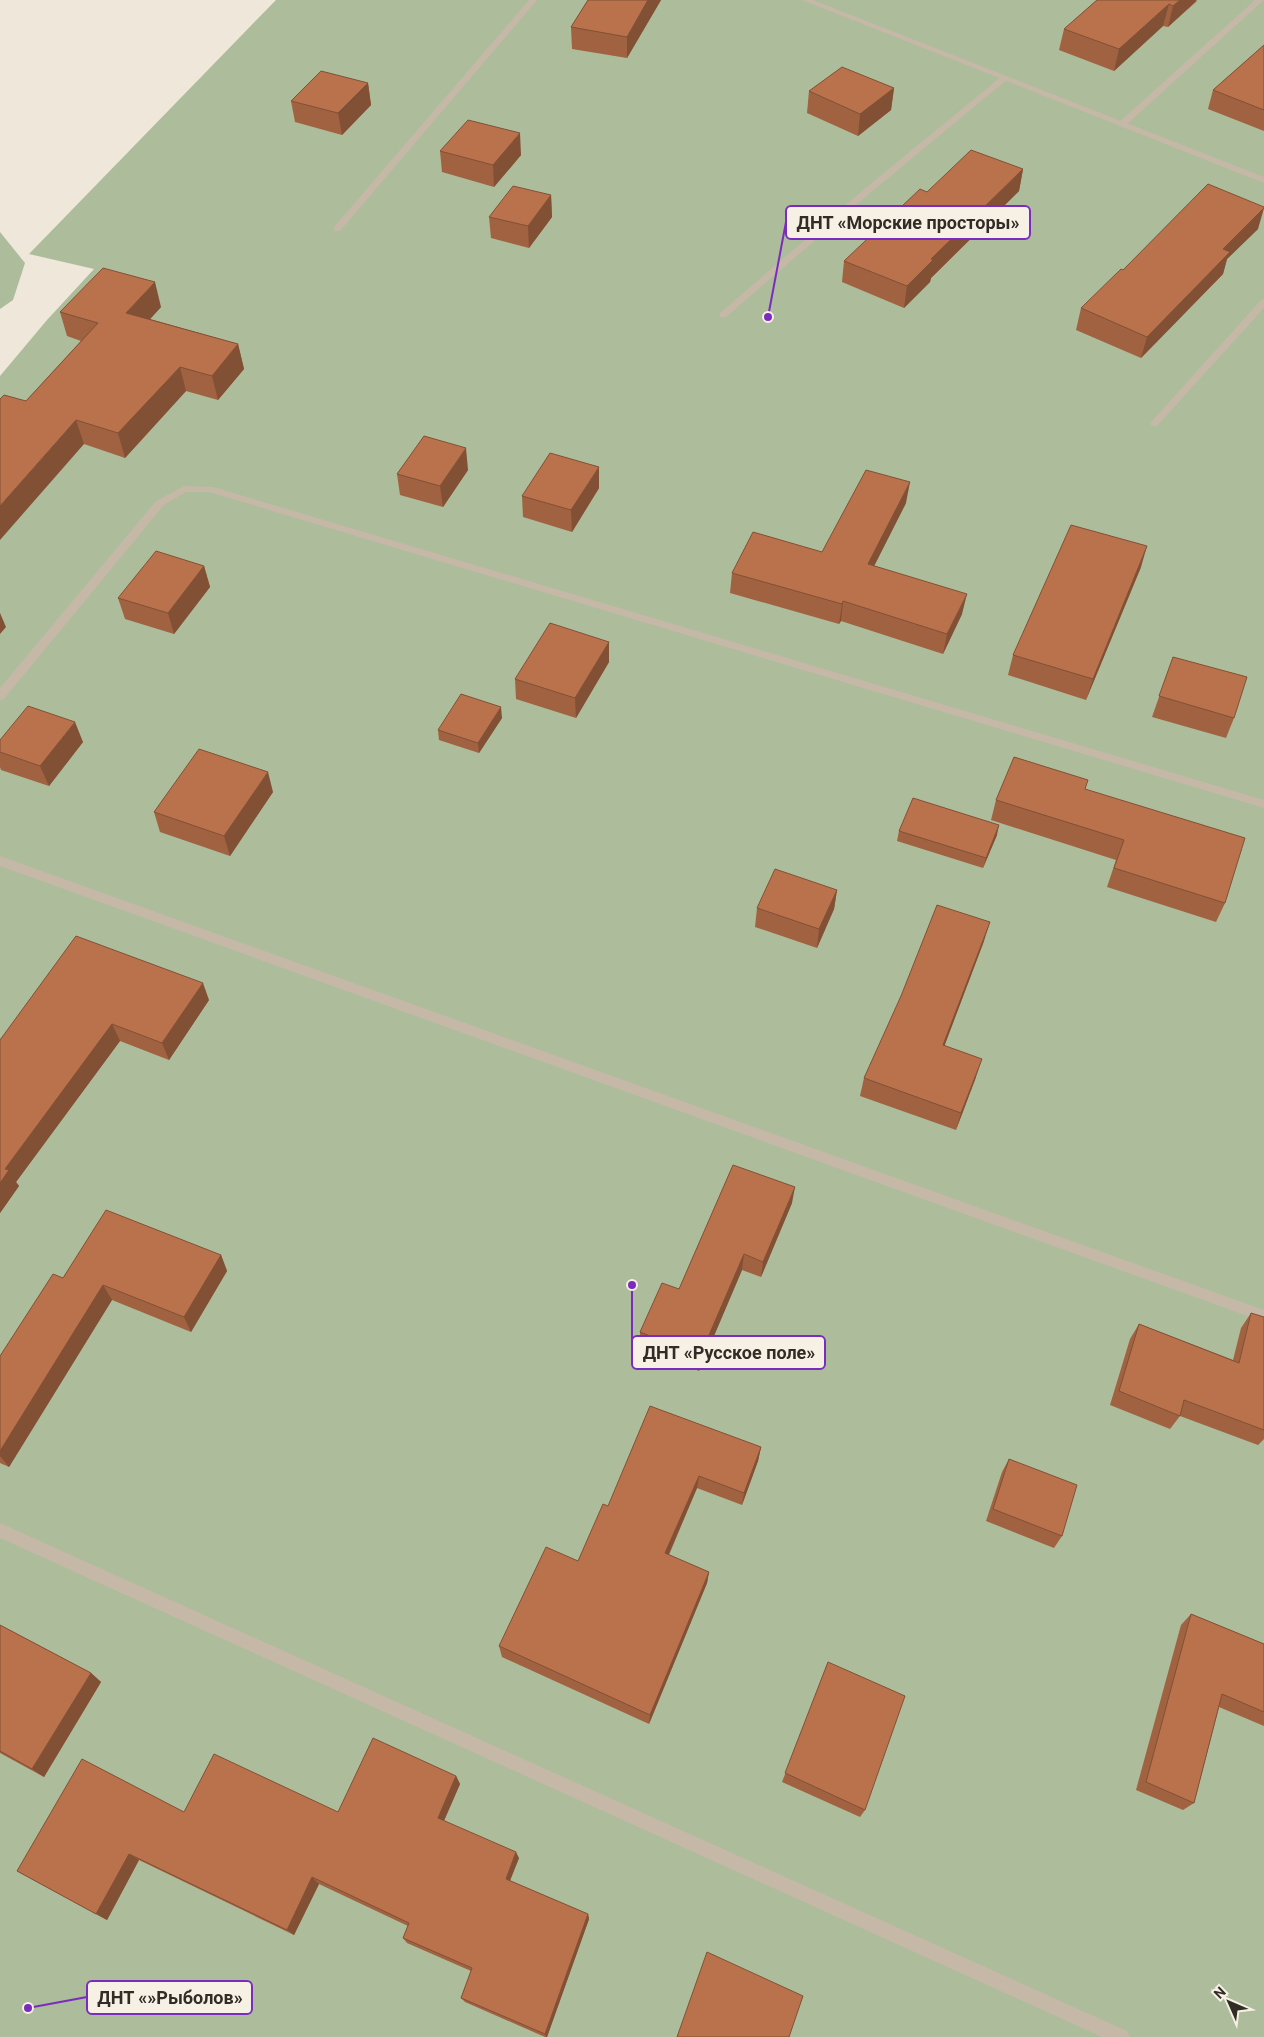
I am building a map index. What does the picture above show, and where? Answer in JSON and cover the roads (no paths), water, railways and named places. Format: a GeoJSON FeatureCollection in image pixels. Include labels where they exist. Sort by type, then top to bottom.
{"type":"FeatureCollection","features":[{"type":"Feature","properties":{"kind":"street"},"geometry":{"type":"LineString","coordinates":[[337,229],[533,0]]}},
{"type":"Feature","properties":{"kind":"street"},"geometry":{"type":"LineString","coordinates":[[1122,124],[1260,0]]}},
{"type":"Feature","properties":{"kind":"street"},"geometry":{"type":"LineString","coordinates":[[810,1],[1264,180]]}},
{"type":"Feature","properties":{"kind":"street"},"geometry":{"type":"LineString","coordinates":[[723,316],[866,192],[1005,78]]}},
{"type":"Feature","properties":{"kind":"street"},"geometry":{"type":"LineString","coordinates":[[1154,424],[1264,302]]}},
{"type":"Feature","properties":{"kind":"street"},"geometry":{"type":"LineString","coordinates":[[0,696],[160,503],[184,489],[209,489],[1264,804]]}},
{"type":"Feature","properties":{"kind":"street"},"geometry":{"type":"LineString","coordinates":[[0,862],[1264,1316]]}},
{"type":"Feature","properties":{"kind":"street"},"geometry":{"type":"LineString","coordinates":[[0,1530],[1121,2037]]}},
{"type":"Feature","properties":{"kind":"place","name":"ДНТ «Морские просторы»"},"geometry":{"type":"Point","coordinates":[768,317]}},
{"type":"Feature","properties":{"kind":"place","name":"ДНТ «Русское поле»"},"geometry":{"type":"Point","coordinates":[632,1285]}},
{"type":"Feature","properties":{"kind":"place","name":"ДНТ «»Рыболов»"},"geometry":{"type":"Point","coordinates":[28,2008]}}]}
